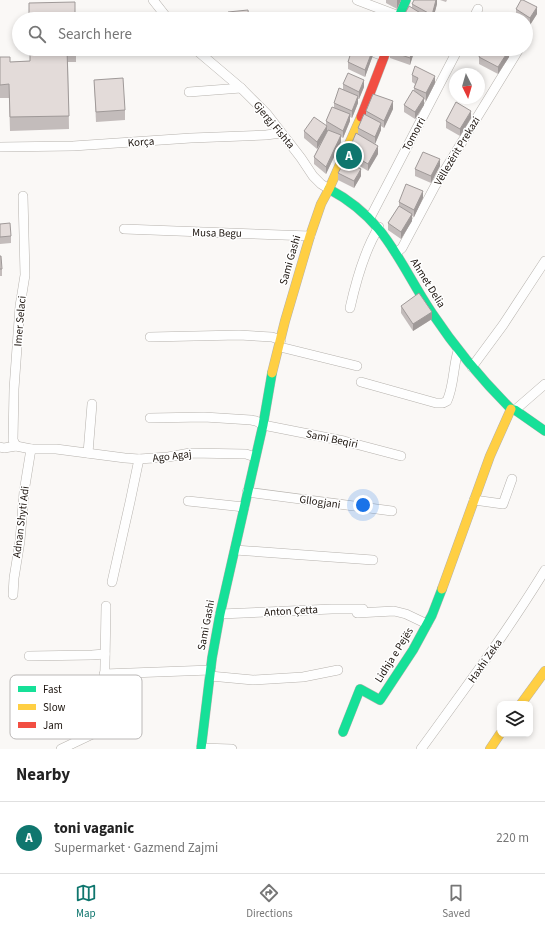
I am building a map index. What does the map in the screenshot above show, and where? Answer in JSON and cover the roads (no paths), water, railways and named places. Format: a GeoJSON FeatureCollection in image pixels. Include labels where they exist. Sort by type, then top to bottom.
{"type":"FeatureCollection","features":[{"type":"Feature","properties":{"kind":"street"},"geometry":{"type":"LineString","coordinates":[[153,0],[162,12]]}},
{"type":"Feature","properties":{"kind":"street"},"geometry":{"type":"LineString","coordinates":[[357,0],[385,12]]}},
{"type":"Feature","properties":{"kind":"street"},"geometry":{"type":"LineString","coordinates":[[401,12],[406,0]]}},
{"type":"Feature","properties":{"kind":"street","name":"Gjergj Fishta"},"geometry":{"type":"LineString","coordinates":[[203,56],[241,88],[267,114],[313,176],[329,189]]}},
{"type":"Feature","properties":{"kind":"street","name":"Sami Gashi"},"geometry":{"type":"LineString","coordinates":[[201,749],[210,673],[220,614],[280,344],[310,236],[322,204],[365,107],[385,56]]}},
{"type":"Feature","properties":{"kind":"street","name":"Tomorri"},"geometry":{"type":"LineString","coordinates":[[370,218],[454,56]]}},
{"type":"Feature","properties":{"kind":"street","name":"Vëllezërit Prekazi"},"geometry":{"type":"LineString","coordinates":[[396,253],[404,244],[435,186],[515,56]]}},
{"type":"Feature","properties":{"kind":"street"},"geometry":{"type":"LineString","coordinates":[[189,92],[241,88]]}},
{"type":"Feature","properties":{"kind":"street","name":"Korça"},"geometry":{"type":"LineString","coordinates":[[0,147],[73,146],[281,133]]}},
{"type":"Feature","properties":{"kind":"street","name":"Ahmet Delia"},"geometry":{"type":"LineString","coordinates":[[329,189],[345,198],[379,227],[417,289],[458,351],[485,383],[513,410],[545,431]]}},
{"type":"Feature","properties":{"kind":"street","name":"Imer Selaci"},"geometry":{"type":"LineString","coordinates":[[16,446],[13,440],[14,389],[20,306],[25,275],[23,196]]}},
{"type":"Feature","properties":{"kind":"street"},"geometry":{"type":"LineString","coordinates":[[350,308],[355,288],[373,236],[379,227]]}},
{"type":"Feature","properties":{"kind":"street","name":"Musa Begu"},"geometry":{"type":"LineString","coordinates":[[124,229],[310,236]]}},
{"type":"Feature","properties":{"kind":"street"},"geometry":{"type":"LineString","coordinates":[[472,367],[503,326],[545,261]]}},
{"type":"Feature","properties":{"kind":"street"},"geometry":{"type":"LineString","coordinates":[[150,337],[239,335],[272,338],[280,344],[357,366]]}},
{"type":"Feature","properties":{"kind":"street"},"geometry":{"type":"LineString","coordinates":[[361,382],[436,403],[443,403],[447,401],[449,396],[458,351]]}},
{"type":"Feature","properties":{"kind":"street"},"geometry":{"type":"LineString","coordinates":[[513,410],[545,384]]}},
{"type":"Feature","properties":{"kind":"street"},"geometry":{"type":"LineString","coordinates":[[88,453],[92,404]]}},
{"type":"Feature","properties":{"kind":"street","name":"Lidhja e Pejës"},"geometry":{"type":"LineString","coordinates":[[343,732],[360,689],[380,700],[413,650],[432,615],[501,429],[513,410]]}},
{"type":"Feature","properties":{"kind":"street","name":"Sami Beqiri"},"geometry":{"type":"LineString","coordinates":[[150,418],[204,418],[256,421],[263,425],[344,441],[401,456]]}},
{"type":"Feature","properties":{"kind":"street","name":"Ago Agaj"},"geometry":{"type":"LineString","coordinates":[[0,447],[4,448],[16,446],[31,449],[56,449],[139,459],[168,457],[190,453],[246,454],[255,457]]}},
{"type":"Feature","properties":{"kind":"street","name":"Adnan Shyti Adi"},"geometry":{"type":"LineString","coordinates":[[13,595],[20,541],[24,492],[31,449]]}},
{"type":"Feature","properties":{"kind":"street"},"geometry":{"type":"LineString","coordinates":[[112,582],[139,459]]}},
{"type":"Feature","properties":{"kind":"street"},"geometry":{"type":"LineString","coordinates":[[474,500],[503,504],[512,479]]}},
{"type":"Feature","properties":{"kind":"street","name":"Gllogjani"},"geometry":{"type":"LineString","coordinates":[[247,492],[392,511]]}},
{"type":"Feature","properties":{"kind":"street"},"geometry":{"type":"LineString","coordinates":[[188,500],[244,507]]}},
{"type":"Feature","properties":{"kind":"street"},"geometry":{"type":"LineString","coordinates":[[235,550],[373,560]]}},
{"type":"Feature","properties":{"kind":"street","name":"Haxhi Zeka"},"geometry":{"type":"LineString","coordinates":[[421,749],[506,632],[545,570]]}},
{"type":"Feature","properties":{"kind":"street"},"geometry":{"type":"LineString","coordinates":[[106,606],[104,674],[210,673],[253,680],[303,677],[338,670]]}},
{"type":"Feature","properties":{"kind":"street","name":"Anton Çetta"},"geometry":{"type":"LineString","coordinates":[[220,614],[325,610],[360,611]]}},
{"type":"Feature","properties":{"kind":"street","name":"Lidhja e Pejës"},"geometry":{"type":"LineString","coordinates":[[360,611],[394,611],[406,614],[427,624]]}},
{"type":"Feature","properties":{"kind":"street"},"geometry":{"type":"LineString","coordinates":[[30,656],[105,654]]}},
{"type":"Feature","properties":{"kind":"street"},"geometry":{"type":"LineString","coordinates":[[523,701],[545,671]]}},
{"type":"Feature","properties":{"kind":"street"},"geometry":{"type":"LineString","coordinates":[[490,749],[498,737]]}},
{"type":"Feature","properties":{"kind":"street"},"geometry":{"type":"LineString","coordinates":[[61,749],[82,739]]}},
{"type":"Feature","properties":{"kind":"street"},"geometry":{"type":"LineString","coordinates":[[201,749],[232,749]]}},
{"type":"Feature","properties":{"kind":"place","name":"toni vaganic"},"geometry":{"type":"Point","coordinates":[349,156]}}]}
